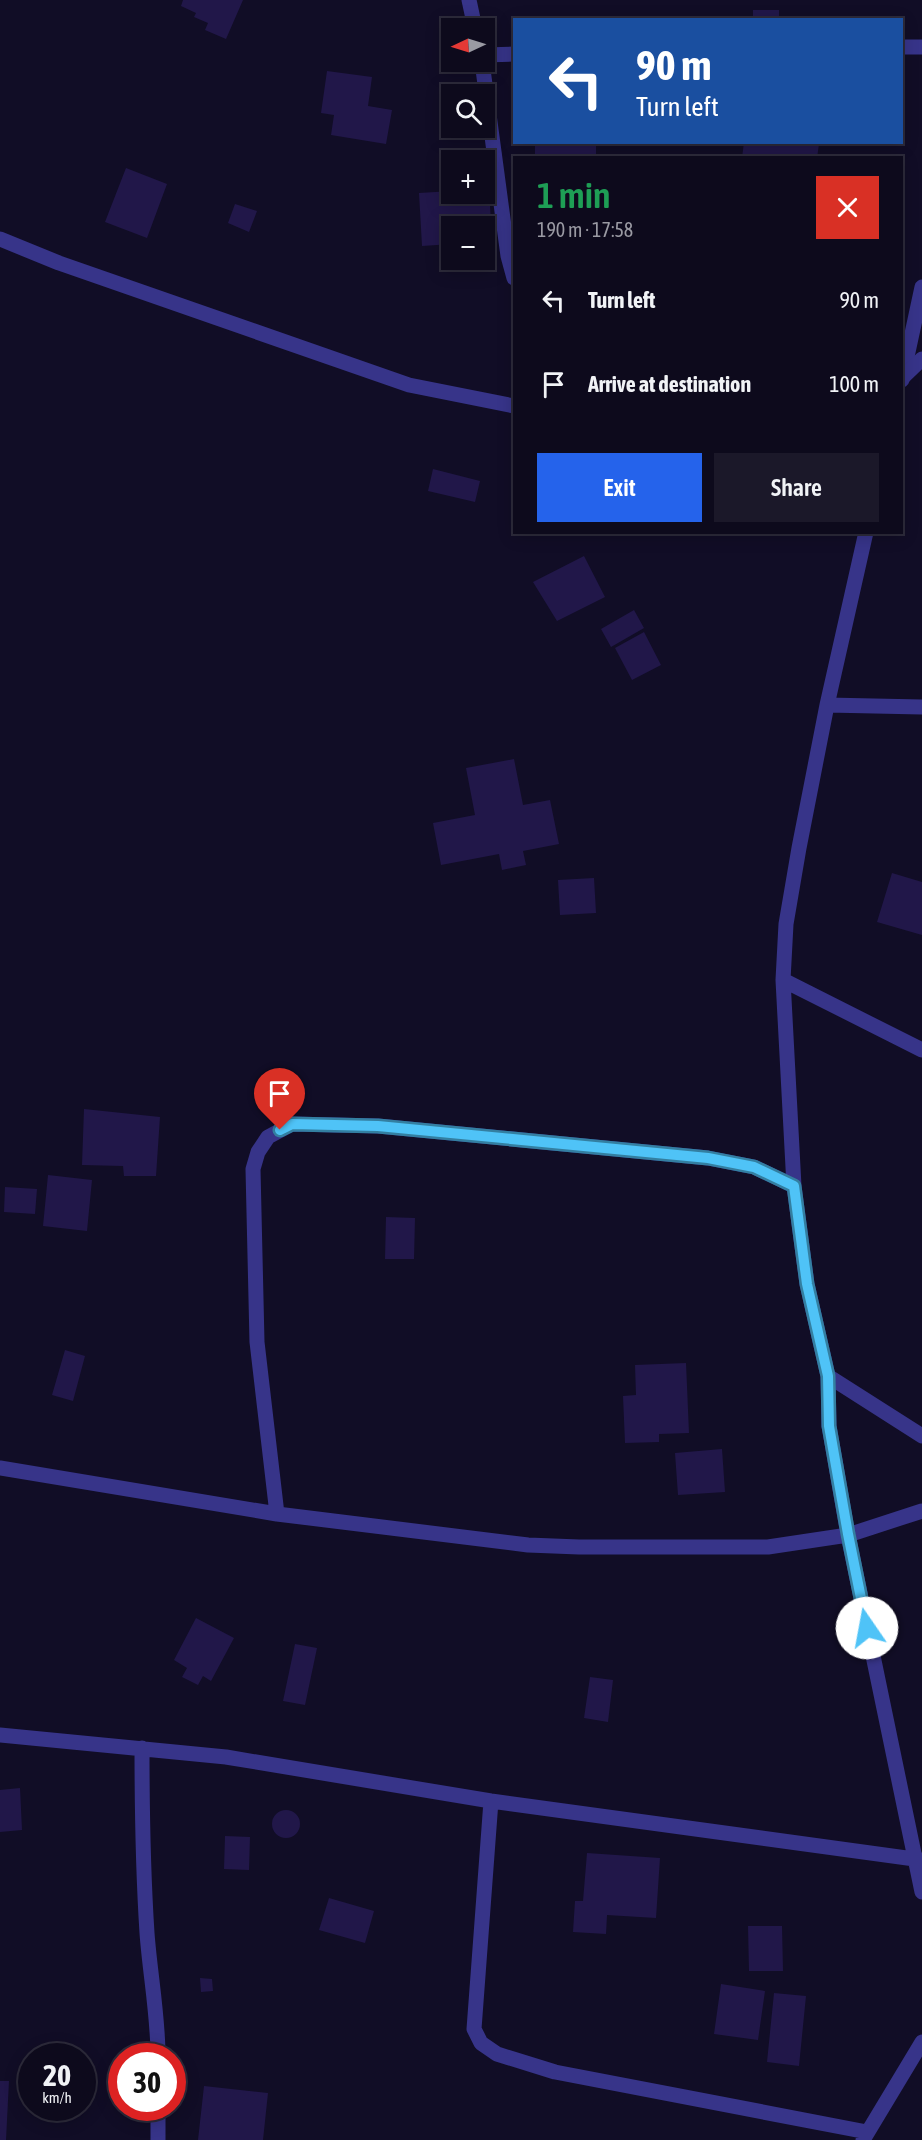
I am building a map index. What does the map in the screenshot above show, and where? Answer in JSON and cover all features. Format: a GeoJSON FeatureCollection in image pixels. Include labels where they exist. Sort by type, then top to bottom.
{"type":"FeatureCollection","features":[{"type":"Feature","properties":{"kind":"street"},"geometry":{"type":"LineString","coordinates":[[469,0],[473,18]]}},
{"type":"Feature","properties":{"kind":"street"},"geometry":{"type":"LineString","coordinates":[[903,47],[922,47]]}},
{"type":"Feature","properties":{"kind":"street"},"geometry":{"type":"LineString","coordinates":[[495,55],[513,54]]}},
{"type":"Feature","properties":{"kind":"street"},"geometry":{"type":"LineString","coordinates":[[483,72],[508,256],[513,274]]}},
{"type":"Feature","properties":{"kind":"street"},"geometry":{"type":"LineString","coordinates":[[0,239],[70,267],[409,385],[513,405]]}},
{"type":"Feature","properties":{"kind":"street"},"geometry":{"type":"LineString","coordinates":[[903,373],[922,287]]}},
{"type":"Feature","properties":{"kind":"street"},"geometry":{"type":"LineString","coordinates":[[903,377],[922,359]]}},
{"type":"Feature","properties":{"kind":"street"},"geometry":{"type":"LineString","coordinates":[[866,534],[827,705],[786,924],[783,980],[794,1186],[807,1284],[828,1376],[829,1426],[848,1534],[918,1860],[922,1892]]}},
{"type":"Feature","properties":{"kind":"street"},"geometry":{"type":"LineString","coordinates":[[827,705],[922,707]]}},
{"type":"Feature","properties":{"kind":"street"},"geometry":{"type":"LineString","coordinates":[[783,980],[922,1050]]}},
{"type":"Feature","properties":{"kind":"street"},"geometry":{"type":"LineString","coordinates":[[277,1515],[256,1319],[253,1168],[258,1152],[268,1137],[292,1124],[378,1126],[595,1146],[708,1158],[754,1167],[794,1186]]}},
{"type":"Feature","properties":{"kind":"street"},"geometry":{"type":"LineString","coordinates":[[828,1376],[922,1436]]}},
{"type":"Feature","properties":{"kind":"street"},"geometry":{"type":"LineString","coordinates":[[0,1468],[277,1515],[492,1541],[579,1547],[768,1547],[848,1534],[922,1511]]}},
{"type":"Feature","properties":{"kind":"street"},"geometry":{"type":"LineString","coordinates":[[0,1735],[226,1757],[491,1801],[918,1860]]}},
{"type":"Feature","properties":{"kind":"street"},"geometry":{"type":"LineString","coordinates":[[142,1748],[142,1836],[146,1923],[158,2043]]}},
{"type":"Feature","properties":{"kind":"street"},"geometry":{"type":"LineString","coordinates":[[491,1801],[474,2029],[481,2043],[497,2054],[555,2072],[865,2136],[922,2042]]}},
{"type":"Feature","properties":{"kind":"street"},"geometry":{"type":"LineString","coordinates":[[158,2121],[158,2140]]}},
{"type":"Feature","properties":{"kind":"building"},"geometry":{"type":"Polygon","coordinates":[[[183,0],[243,0],[226,39],[205,30],[208,23],[194,17],[196,13],[181,6],[183,0]]]}},
{"type":"Feature","properties":{"kind":"building"},"geometry":{"type":"Polygon","coordinates":[[[753,10],[779,10],[779,18],[753,18],[753,10]]]}},
{"type":"Feature","properties":{"kind":"building"},"geometry":{"type":"Polygon","coordinates":[[[327,71],[372,77],[368,106],[392,110],[386,144],[331,135],[334,115],[321,113],[327,71]]]}},
{"type":"Feature","properties":{"kind":"building"},"geometry":{"type":"Polygon","coordinates":[[[535,144],[596,144],[596,156],[535,156],[535,144]]]}},
{"type":"Feature","properties":{"kind":"building"},"geometry":{"type":"Polygon","coordinates":[[[744,144],[819,144],[817,156],[742,156],[744,144]]]}},
{"type":"Feature","properties":{"kind":"building"},"geometry":{"type":"Polygon","coordinates":[[[126,168],[167,184],[147,238],[105,222],[126,168]]]}},
{"type":"Feature","properties":{"kind":"building"},"geometry":{"type":"Polygon","coordinates":[[[441,192],[441,204],[490,204],[491,216],[441,216],[441,245],[422,246],[419,193],[441,192]]]}},
{"type":"Feature","properties":{"kind":"building"},"geometry":{"type":"Polygon","coordinates":[[[235,204],[257,211],[249,232],[228,223],[235,204]]]}},
{"type":"Feature","properties":{"kind":"building"},"geometry":{"type":"Polygon","coordinates":[[[433,469],[480,481],[475,502],[428,491],[433,469]]]}},
{"type":"Feature","properties":{"kind":"building"},"geometry":{"type":"Polygon","coordinates":[[[584,556],[605,597],[557,621],[533,582],[584,556]]]}},
{"type":"Feature","properties":{"kind":"building"},"geometry":{"type":"Polygon","coordinates":[[[634,610],[644,628],[611,647],[601,629],[634,610]]]}},
{"type":"Feature","properties":{"kind":"building"},"geometry":{"type":"Polygon","coordinates":[[[644,632],[661,665],[632,680],[615,648],[644,632]]]}},
{"type":"Feature","properties":{"kind":"building"},"geometry":{"type":"Polygon","coordinates":[[[514,759],[523,805],[550,800],[559,844],[523,851],[526,865],[502,870],[499,854],[441,865],[433,823],[475,815],[466,768],[514,759]]]}},
{"type":"Feature","properties":{"kind":"building"},"geometry":{"type":"Polygon","coordinates":[[[892,873],[922,882],[922,935],[877,922],[892,873]]]}},
{"type":"Feature","properties":{"kind":"building"},"geometry":{"type":"Polygon","coordinates":[[[594,878],[596,913],[560,915],[558,880],[594,878]]]}},
{"type":"Feature","properties":{"kind":"building"},"geometry":{"type":"Polygon","coordinates":[[[84,1109],[160,1117],[156,1176],[124,1176],[123,1166],[82,1165],[84,1109]]]}},
{"type":"Feature","properties":{"kind":"building"},"geometry":{"type":"Polygon","coordinates":[[[48,1175],[92,1180],[87,1231],[43,1226],[48,1175]]]}},
{"type":"Feature","properties":{"kind":"building"},"geometry":{"type":"Polygon","coordinates":[[[5,1187],[37,1189],[35,1214],[4,1212],[5,1187]]]}},
{"type":"Feature","properties":{"kind":"building"},"geometry":{"type":"Polygon","coordinates":[[[386,1217],[415,1218],[414,1259],[385,1259],[386,1217]]]}},
{"type":"Feature","properties":{"kind":"building"},"geometry":{"type":"Polygon","coordinates":[[[65,1350],[85,1356],[73,1401],[52,1395],[65,1350]]]}},
{"type":"Feature","properties":{"kind":"building"},"geometry":{"type":"Polygon","coordinates":[[[686,1363],[689,1433],[659,1434],[659,1442],[625,1443],[623,1396],[636,1395],[635,1365],[686,1363]]]}},
{"type":"Feature","properties":{"kind":"building"},"geometry":{"type":"Polygon","coordinates":[[[722,1449],[725,1492],[678,1495],[675,1453],[722,1449]]]}},
{"type":"Feature","properties":{"kind":"building"},"geometry":{"type":"Polygon","coordinates":[[[196,1618],[234,1638],[211,1681],[203,1676],[198,1685],[182,1677],[187,1668],[174,1660],[196,1618]]]}},
{"type":"Feature","properties":{"kind":"building"},"geometry":{"type":"Polygon","coordinates":[[[295,1644],[317,1648],[305,1705],[283,1701],[295,1644]]]}},
{"type":"Feature","properties":{"kind":"building"},"geometry":{"type":"Polygon","coordinates":[[[590,1677],[613,1680],[608,1722],[584,1718],[590,1677]]]}},
{"type":"Feature","properties":{"kind":"building"},"geometry":{"type":"Polygon","coordinates":[[[20,1788],[22,1830],[0,1832],[0,1790],[20,1788]]]}},
{"type":"Feature","properties":{"kind":"building"},"geometry":{"type":"Polygon","coordinates":[[[286,1810],[296,1814],[300,1824],[296,1834],[286,1838],[276,1834],[272,1824],[276,1814],[286,1810]]]}},
{"type":"Feature","properties":{"kind":"building"},"geometry":{"type":"Polygon","coordinates":[[[225,1836],[250,1837],[249,1870],[224,1869],[225,1836]]]}},
{"type":"Feature","properties":{"kind":"building"},"geometry":{"type":"Polygon","coordinates":[[[587,1853],[660,1858],[656,1918],[607,1915],[606,1934],[573,1932],[575,1901],[583,1901],[587,1853]]]}},
{"type":"Feature","properties":{"kind":"building"},"geometry":{"type":"Polygon","coordinates":[[[329,1898],[374,1911],[365,1943],[319,1930],[329,1898]]]}},
{"type":"Feature","properties":{"kind":"building"},"geometry":{"type":"Polygon","coordinates":[[[748,1926],[782,1926],[783,1971],[749,1971],[748,1926]]]}},
{"type":"Feature","properties":{"kind":"building"},"geometry":{"type":"Polygon","coordinates":[[[200,1978],[212,1979],[213,1991],[201,1992],[200,1978]]]}},
{"type":"Feature","properties":{"kind":"building"},"geometry":{"type":"Polygon","coordinates":[[[721,1984],[765,1991],[758,2040],[714,2034],[721,1984]]]}},
{"type":"Feature","properties":{"kind":"building"},"geometry":{"type":"Polygon","coordinates":[[[774,1993],[806,1996],[799,2066],[767,2062],[774,1993]]]}},
{"type":"Feature","properties":{"kind":"building"},"geometry":{"type":"Polygon","coordinates":[[[0,2081],[9,2081],[6,2140],[0,2140],[0,2081]]]}},
{"type":"Feature","properties":{"kind":"building"},"geometry":{"type":"Polygon","coordinates":[[[204,2086],[268,2093],[263,2140],[198,2140],[204,2086]]]}},
{"type":"Feature","properties":{"kind":"route"},"geometry":{"type":"LineString","coordinates":[[280,1130],[292,1124],[378,1126],[708,1158],[754,1167],[794,1186],[807,1284],[828,1376],[829,1426],[867,1628]]}}]}
